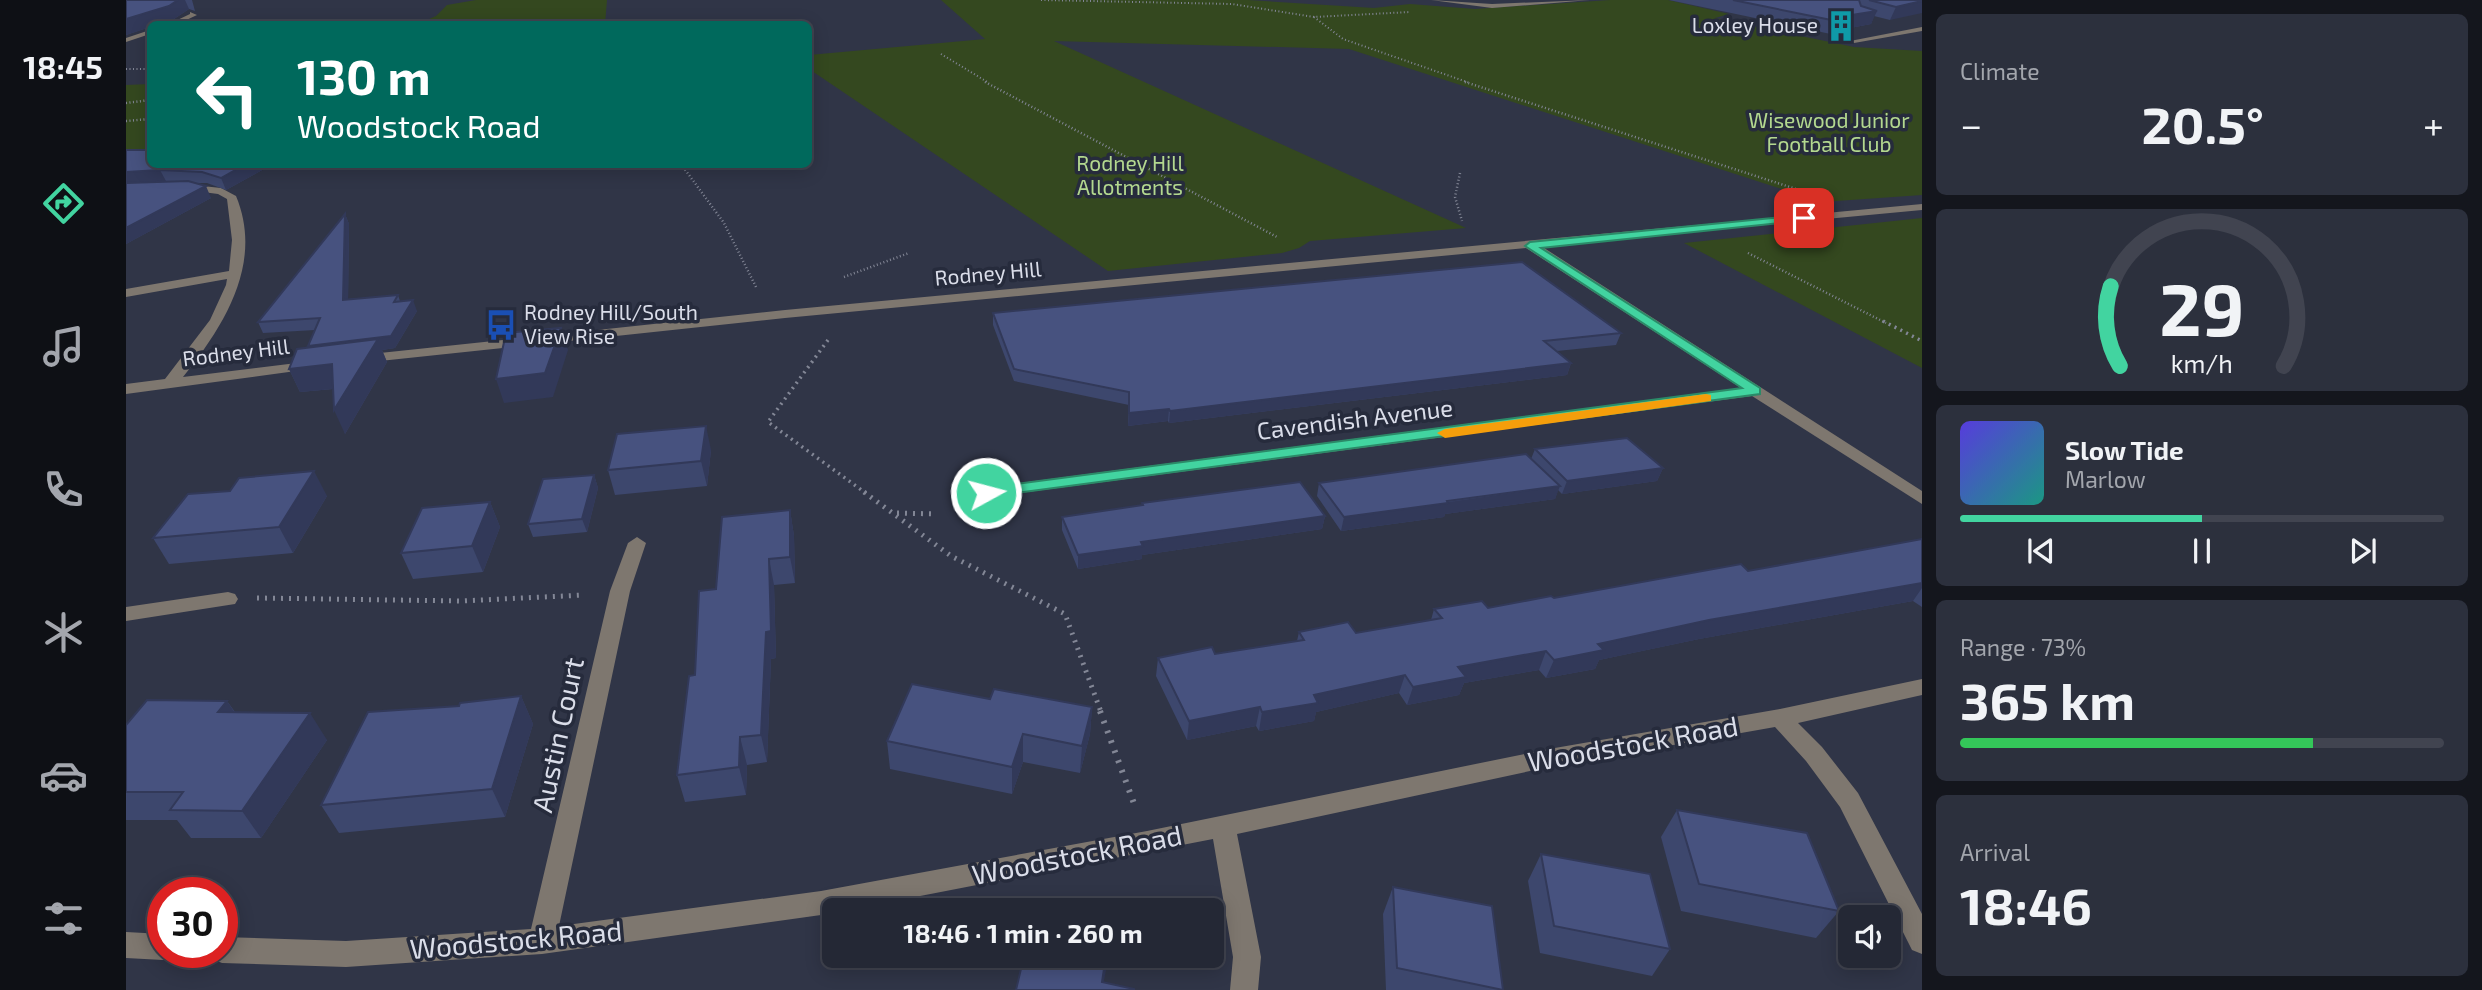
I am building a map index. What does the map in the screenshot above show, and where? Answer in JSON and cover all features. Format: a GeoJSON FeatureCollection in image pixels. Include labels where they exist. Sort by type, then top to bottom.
{"type":"FeatureCollection","features":[{"type":"Feature","properties":{"kind":"street"},"geometry":{"type":"LineString","coordinates":[[1434,0],[1492,6],[1587,0]]}},
{"type":"Feature","properties":{"kind":"street"},"geometry":{"type":"LineString","coordinates":[[183,21],[194,15],[192,13]]}},
{"type":"Feature","properties":{"kind":"street"},"geometry":{"type":"LineString","coordinates":[[1890,24],[1912,29]]}},
{"type":"Feature","properties":{"kind":"street"},"geometry":{"type":"LineString","coordinates":[[1854,41],[1922,29]]}},
{"type":"Feature","properties":{"kind":"street"},"geometry":{"type":"LineString","coordinates":[[126,34],[147,33]]}},
{"type":"Feature","properties":{"kind":"street"},"geometry":{"type":"LineString","coordinates":[[126,42],[147,33]]}},
{"type":"Feature","properties":{"kind":"street"},"geometry":{"type":"LineString","coordinates":[[126,42],[147,43]]}},
{"type":"Feature","properties":{"kind":"street"},"geometry":{"type":"LineString","coordinates":[[165,188],[202,188],[221,191],[232,198],[238,246],[236,275],[215,323],[201,346],[170,383]]}},
{"type":"Feature","properties":{"kind":"street","name":"Rodney Hill"},"geometry":{"type":"LineString","coordinates":[[126,389],[335,362],[785,314],[1530,246],[1922,207]]}},
{"type":"Feature","properties":{"kind":"street"},"geometry":{"type":"LineString","coordinates":[[1530,246],[1922,499]]}},
{"type":"Feature","properties":{"kind":"street"},"geometry":{"type":"LineString","coordinates":[[126,293],[236,275]]}},
{"type":"Feature","properties":{"kind":"street","name":"Cavendish Avenue"},"geometry":{"type":"LineString","coordinates":[[960,496],[1755,391]]}},
{"type":"Feature","properties":{"kind":"street","name":"Austin Court"},"geometry":{"type":"LineString","coordinates":[[542,941],[620,591],[637,543]]}},
{"type":"Feature","properties":{"kind":"street"},"geometry":{"type":"LineString","coordinates":[[126,614],[228,599]]}},
{"type":"Feature","properties":{"kind":"street","name":"Woodstock Road"},"geometry":{"type":"LineString","coordinates":[[238,951],[346,954],[542,941],[821,903],[1223,827],[1549,758],[1780,718],[1922,687]]}},
{"type":"Feature","properties":{"kind":"street"},"geometry":{"type":"LineString","coordinates":[[1780,718],[1814,754],[1849,800],[1922,941]]}},
{"type":"Feature","properties":{"kind":"street"},"geometry":{"type":"LineString","coordinates":[[1223,827],[1247,957],[1244,990]]}},
{"type":"Feature","properties":{"kind":"street"},"geometry":{"type":"LineString","coordinates":[[126,945],[147,946]]}},
{"type":"Feature","properties":{"kind":"path"},"geometry":{"type":"LineString","coordinates":[[1041,0],[1233,4],[1314,17],[1420,11]]}},
{"type":"Feature","properties":{"kind":"path"},"geometry":{"type":"LineString","coordinates":[[1314,17],[1343,39],[1410,64],[1783,184],[1856,212]]}},
{"type":"Feature","properties":{"kind":"path"},"geometry":{"type":"LineString","coordinates":[[941,54],[969,74],[1278,238]]}},
{"type":"Feature","properties":{"kind":"path"},"geometry":{"type":"LineString","coordinates":[[126,69],[147,69]]}},
{"type":"Feature","properties":{"kind":"path"},"geometry":{"type":"LineString","coordinates":[[126,103],[147,100]]}},
{"type":"Feature","properties":{"kind":"path"},"geometry":{"type":"LineString","coordinates":[[126,121],[147,119]]}},
{"type":"Feature","properties":{"kind":"path"},"geometry":{"type":"LineString","coordinates":[[684,168],[724,223],[760,295],[780,301],[785,314]]}},
{"type":"Feature","properties":{"kind":"path"},"geometry":{"type":"LineString","coordinates":[[1460,173],[1454,188],[1455,208],[1467,232],[1511,247]]}},
{"type":"Feature","properties":{"kind":"path"},"geometry":{"type":"LineString","coordinates":[[1700,228],[1922,341]]}},
{"type":"Feature","properties":{"kind":"path"},"geometry":{"type":"LineString","coordinates":[[851,308],[768,422],[951,556],[1065,614],[1147,842]]}},
{"type":"Feature","properties":{"kind":"path"},"geometry":{"type":"LineString","coordinates":[[228,599],[343,597],[436,603],[546,600],[620,591]]}},
{"type":"Feature","properties":{"kind":"green space"},"geometry":{"type":"Polygon","coordinates":[[[476,0],[607,0],[605,21],[425,21],[436,16],[447,5],[476,0]]]}},
{"type":"Feature","properties":{"kind":"green space"},"geometry":{"type":"Polygon","coordinates":[[[941,0],[1248,0],[1374,8],[1410,4],[1475,9],[1610,0],[1668,0],[1729,14],[1715,18],[1854,47],[1922,51],[1922,195],[1822,202],[1349,49],[1054,41],[1466,228],[1310,241],[1299,248],[1282,253],[1108,271],[812,71],[812,55],[985,39],[941,0]]]}},
{"type":"Feature","properties":{"kind":"green space"},"geometry":{"type":"Polygon","coordinates":[[[147,84],[147,150],[126,152],[126,85],[147,84]]]}},
{"type":"Feature","properties":{"kind":"green space"},"geometry":{"type":"Polygon","coordinates":[[[1922,218],[1922,368],[1684,243],[1922,218]]]}},
{"type":"Feature","properties":{"kind":"building"},"geometry":{"type":"Polygon","coordinates":[[[126,0],[178,0],[169,6],[126,19],[126,0]]]}},
{"type":"Feature","properties":{"kind":"building"},"geometry":{"type":"Polygon","coordinates":[[[1733,0],[1859,0],[1861,6],[1877,11],[1851,15],[1851,24],[1733,0]]]}},
{"type":"Feature","properties":{"kind":"building"},"geometry":{"type":"Polygon","coordinates":[[[1869,0],[1922,0],[1922,1],[1896,7],[1869,0]]]}},
{"type":"Feature","properties":{"kind":"building"},"geometry":{"type":"Polygon","coordinates":[[[126,150],[147,150],[147,168],[239,168],[221,178],[202,172],[126,172],[126,150]]]}},
{"type":"Feature","properties":{"kind":"building"},"geometry":{"type":"Polygon","coordinates":[[[188,181],[206,186],[126,228],[126,183],[188,181]]]}},
{"type":"Feature","properties":{"kind":"building"},"geometry":{"type":"Polygon","coordinates":[[[345,214],[343,300],[398,295],[394,302],[413,300],[391,336],[308,346],[320,318],[258,322],[345,214]]]}},
{"type":"Feature","properties":{"kind":"building"},"geometry":{"type":"Polygon","coordinates":[[[1522,262],[1621,333],[1544,341],[1571,363],[1170,411],[1129,413],[1129,392],[1014,369],[993,313],[1522,262]]]}},
{"type":"Feature","properties":{"kind":"building"},"geometry":{"type":"Polygon","coordinates":[[[561,328],[545,373],[496,379],[506,333],[561,328]]]}},
{"type":"Feature","properties":{"kind":"building"},"geometry":{"type":"Polygon","coordinates":[[[378,339],[334,410],[332,364],[289,369],[297,349],[378,339]]]}},
{"type":"Feature","properties":{"kind":"building"},"geometry":{"type":"Polygon","coordinates":[[[706,426],[701,461],[608,470],[617,434],[706,426]]]}},
{"type":"Feature","properties":{"kind":"building"},"geometry":{"type":"Polygon","coordinates":[[[1627,438],[1663,468],[1567,481],[1535,449],[1627,438]]]}},
{"type":"Feature","properties":{"kind":"building"},"geometry":{"type":"Polygon","coordinates":[[[1526,454],[1560,486],[1344,517],[1319,483],[1526,454]]]}},
{"type":"Feature","properties":{"kind":"building"},"geometry":{"type":"Polygon","coordinates":[[[314,471],[279,527],[153,538],[188,494],[230,491],[239,478],[314,471]]]}},
{"type":"Feature","properties":{"kind":"building"},"geometry":{"type":"Polygon","coordinates":[[[594,475],[582,519],[528,524],[543,479],[594,475]]]}},
{"type":"Feature","properties":{"kind":"building"},"geometry":{"type":"Polygon","coordinates":[[[1300,482],[1325,516],[1141,542],[1143,546],[1078,555],[1062,517],[1143,505],[1142,503],[1300,482]]]}},
{"type":"Feature","properties":{"kind":"building"},"geometry":{"type":"Polygon","coordinates":[[[490,502],[472,546],[401,553],[422,508],[490,502]]]}},
{"type":"Feature","properties":{"kind":"building"},"geometry":{"type":"Polygon","coordinates":[[[790,510],[790,557],[769,559],[771,631],[766,632],[761,735],[740,737],[739,767],[677,775],[689,676],[695,675],[699,591],[716,589],[722,517],[790,510]]]}},
{"type":"Feature","properties":{"kind":"building"},"geometry":{"type":"Polygon","coordinates":[[[1922,539],[1922,583],[1709,620],[1598,644],[1604,650],[1554,660],[1546,651],[1458,667],[1466,677],[1413,687],[1405,675],[1314,695],[1318,703],[1262,712],[1260,707],[1189,721],[1158,658],[1212,647],[1215,654],[1304,640],[1299,632],[1348,622],[1356,633],[1442,618],[1434,609],[1482,601],[1488,608],[1741,564],[1748,571],[1922,539]]]}},
{"type":"Feature","properties":{"kind":"building"},"geometry":{"type":"Polygon","coordinates":[[[912,684],[990,699],[994,689],[1092,707],[1082,746],[1023,734],[1012,767],[887,741],[912,684]]]}},
{"type":"Feature","properties":{"kind":"building"},"geometry":{"type":"Polygon","coordinates":[[[521,696],[492,789],[321,805],[368,712],[459,706],[460,703],[521,696]]]}},
{"type":"Feature","properties":{"kind":"building"},"geometry":{"type":"Polygon","coordinates":[[[147,700],[227,701],[218,712],[310,713],[242,811],[170,810],[183,792],[126,792],[126,725],[147,700]]]}},
{"type":"Feature","properties":{"kind":"building"},"geometry":{"type":"Polygon","coordinates":[[[1677,810],[1807,833],[1838,911],[1699,884],[1677,810]]]}},
{"type":"Feature","properties":{"kind":"building"},"geometry":{"type":"Polygon","coordinates":[[[1541,854],[1650,874],[1670,949],[1554,926],[1541,854]]]}},
{"type":"Feature","properties":{"kind":"building"},"geometry":{"type":"Polygon","coordinates":[[[1393,887],[1492,906],[1503,990],[1397,968],[1393,887]]]}},
{"type":"Feature","properties":{"kind":"building"},"geometry":{"type":"Polygon","coordinates":[[[1021,968],[1104,968],[1102,982],[1134,989],[1134,990],[1016,990],[1021,968]]]}},
{"type":"Feature","properties":{"kind":"slow traffic"},"geometry":{"type":"LineString","coordinates":[[1445,433],[1706,398]]}},
{"type":"Feature","properties":{"kind":"place","name":"Loxley House"},"geometry":{"type":"Point","coordinates":[1841,26]}},
{"type":"Feature","properties":{"kind":"place","name":"Rodney Hill/South View Rise"},"geometry":{"type":"Point","coordinates":[501,325]}},
{"type":"Feature","properties":{"kind":"route"},"geometry":{"type":"LineString","coordinates":[[986,493],[1755,391],[1530,246],[1804,218]]}},
{"type":"Feature","properties":{"kind":"park label","name":"Wisewood Junior Football Club"},"geometry":{"type":"Point","coordinates":[1829,133]}},
{"type":"Feature","properties":{"kind":"park label","name":"Rodney Hill Allotments"},"geometry":{"type":"Point","coordinates":[1130,176]}}]}
